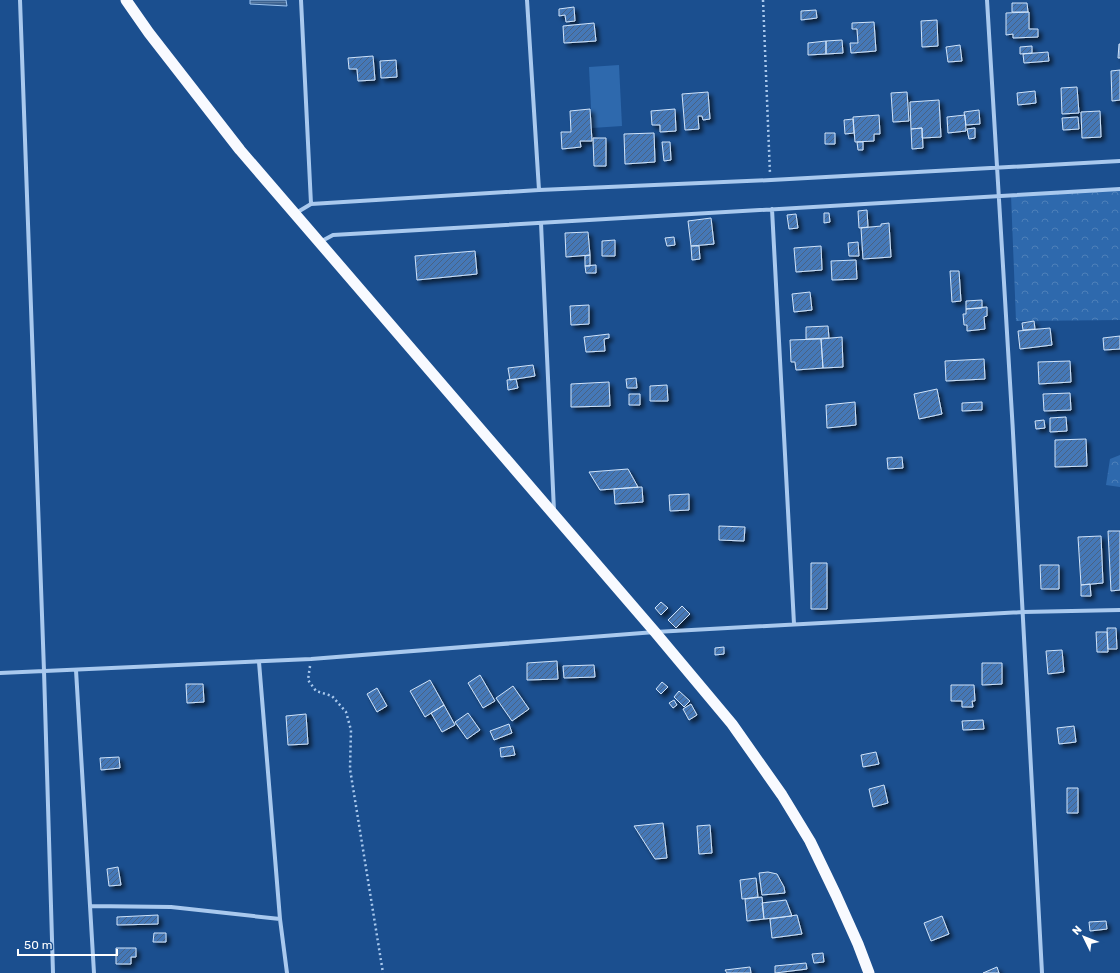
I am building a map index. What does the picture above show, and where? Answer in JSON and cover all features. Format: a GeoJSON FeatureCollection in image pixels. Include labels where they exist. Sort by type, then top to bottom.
{"type":"FeatureCollection","features":[{"type":"Feature","properties":{"kind":"highway"},"geometry":{"type":"LineString","coordinates":[[126,0],[154,39],[240,150],[655,632],[732,724],[782,795],[813,848],[858,944],[869,973]]}},
{"type":"Feature","properties":{"kind":"street"},"geometry":{"type":"LineString","coordinates":[[20,0],[44,671],[53,973]]}},
{"type":"Feature","properties":{"kind":"street"},"geometry":{"type":"LineString","coordinates":[[300,0],[311,204]]}},
{"type":"Feature","properties":{"kind":"street"},"geometry":{"type":"LineString","coordinates":[[527,0],[539,190]]}},
{"type":"Feature","properties":{"kind":"street"},"geometry":{"type":"LineString","coordinates":[[987,0],[1023,612],[1042,973]]}},
{"type":"Feature","properties":{"kind":"street"},"geometry":{"type":"LineString","coordinates":[[295,214],[311,204],[539,190],[771,180],[1120,160]]}},
{"type":"Feature","properties":{"kind":"street"},"geometry":{"type":"LineString","coordinates":[[319,242],[333,235],[1120,189]]}},
{"type":"Feature","properties":{"kind":"street"},"geometry":{"type":"LineString","coordinates":[[772,209],[794,624]]}},
{"type":"Feature","properties":{"kind":"street"},"geometry":{"type":"LineString","coordinates":[[541,223],[554,515]]}},
{"type":"Feature","properties":{"kind":"street"},"geometry":{"type":"LineString","coordinates":[[0,673],[311,659],[655,632],[794,624],[1023,612],[1120,610]]}},
{"type":"Feature","properties":{"kind":"street"},"geometry":{"type":"LineString","coordinates":[[259,662],[280,919],[286,973]]}},
{"type":"Feature","properties":{"kind":"street"},"geometry":{"type":"LineString","coordinates":[[76,670],[94,973]]}},
{"type":"Feature","properties":{"kind":"street"},"geometry":{"type":"LineString","coordinates":[[90,906],[171,907],[280,919]]}},
{"type":"Feature","properties":{"kind":"path"},"geometry":{"type":"LineString","coordinates":[[763,0],[771,180]]}},
{"type":"Feature","properties":{"kind":"path"},"geometry":{"type":"LineString","coordinates":[[311,659],[308,680],[316,691],[332,696],[346,712],[351,730],[350,769],[384,973]]}},
{"type":"Feature","properties":{"kind":"green space"},"geometry":{"type":"Polygon","coordinates":[[[619,65],[622,126],[592,128],[589,67],[619,65]]]}},
{"type":"Feature","properties":{"kind":"green space"},"geometry":{"type":"Polygon","coordinates":[[[1120,189],[1120,320],[1016,321],[1011,195],[1120,189]]]}},
{"type":"Feature","properties":{"kind":"green space"},"geometry":{"type":"Polygon","coordinates":[[[1120,455],[1120,487],[1106,485],[1110,459],[1120,455]]]}},
{"type":"Feature","properties":{"kind":"shaded area"},"geometry":{"type":"Polygon","coordinates":[[[250,0],[286,0],[287,6],[250,4],[250,0]]]}},
{"type":"Feature","properties":{"kind":"building"},"geometry":{"type":"Polygon","coordinates":[[[1012,3],[1027,3],[1028,12],[1012,12],[1012,3]]]}},
{"type":"Feature","properties":{"kind":"building"},"geometry":{"type":"Polygon","coordinates":[[[574,7],[575,21],[566,22],[565,15],[559,16],[559,9],[574,7]]]}},
{"type":"Feature","properties":{"kind":"building"},"geometry":{"type":"Polygon","coordinates":[[[816,10],[817,18],[801,20],[801,11],[816,10]]]}},
{"type":"Feature","properties":{"kind":"building"},"geometry":{"type":"Polygon","coordinates":[[[1029,12],[1029,29],[1038,29],[1038,37],[1013,38],[1013,34],[1006,35],[1006,13],[1029,12]]]}},
{"type":"Feature","properties":{"kind":"building"},"geometry":{"type":"Polygon","coordinates":[[[937,20],[938,46],[922,47],[921,21],[937,20]]]}},
{"type":"Feature","properties":{"kind":"building"},"geometry":{"type":"Polygon","coordinates":[[[874,22],[876,51],[851,53],[850,43],[858,43],[857,29],[852,29],[852,23],[874,22]]]}},
{"type":"Feature","properties":{"kind":"building"},"geometry":{"type":"Polygon","coordinates":[[[594,23],[596,41],[564,43],[563,26],[594,23]]]}},
{"type":"Feature","properties":{"kind":"building"},"geometry":{"type":"Polygon","coordinates":[[[842,40],[843,53],[826,54],[826,41],[842,40]]]}},
{"type":"Feature","properties":{"kind":"building"},"geometry":{"type":"Polygon","coordinates":[[[826,41],[826,54],[808,55],[808,43],[826,41]]]}},
{"type":"Feature","properties":{"kind":"building"},"geometry":{"type":"Polygon","coordinates":[[[1119,44],[1120,58],[1118,58],[1119,44]]]}},
{"type":"Feature","properties":{"kind":"building"},"geometry":{"type":"Polygon","coordinates":[[[960,45],[962,61],[948,62],[946,47],[960,45]]]}},
{"type":"Feature","properties":{"kind":"building"},"geometry":{"type":"Polygon","coordinates":[[[1032,46],[1032,53],[1020,54],[1020,47],[1032,46]]]}},
{"type":"Feature","properties":{"kind":"building"},"geometry":{"type":"Polygon","coordinates":[[[1048,52],[1049,61],[1024,63],[1023,54],[1048,52]]]}},
{"type":"Feature","properties":{"kind":"building"},"geometry":{"type":"Polygon","coordinates":[[[373,56],[375,80],[358,81],[357,69],[349,69],[348,58],[373,56]]]}},
{"type":"Feature","properties":{"kind":"building"},"geometry":{"type":"Polygon","coordinates":[[[396,60],[397,77],[381,78],[380,61],[396,60]]]}},
{"type":"Feature","properties":{"kind":"building"},"geometry":{"type":"Polygon","coordinates":[[[1120,70],[1120,100],[1112,101],[1111,71],[1120,70]]]}},
{"type":"Feature","properties":{"kind":"building"},"geometry":{"type":"Polygon","coordinates":[[[1077,87],[1079,113],[1062,114],[1061,88],[1077,87]]]}},
{"type":"Feature","properties":{"kind":"building"},"geometry":{"type":"Polygon","coordinates":[[[1035,91],[1036,103],[1018,105],[1017,93],[1035,91]]]}},
{"type":"Feature","properties":{"kind":"building"},"geometry":{"type":"Polygon","coordinates":[[[708,92],[710,119],[703,120],[702,116],[698,116],[699,129],[685,130],[682,94],[708,92]]]}},
{"type":"Feature","properties":{"kind":"building"},"geometry":{"type":"Polygon","coordinates":[[[907,92],[909,121],[893,122],[891,93],[907,92]]]}},
{"type":"Feature","properties":{"kind":"building"},"geometry":{"type":"Polygon","coordinates":[[[939,100],[941,137],[922,138],[922,128],[911,129],[910,102],[939,100]]]}},
{"type":"Feature","properties":{"kind":"building"},"geometry":{"type":"Polygon","coordinates":[[[590,109],[592,141],[580,141],[581,147],[562,149],[561,132],[571,132],[570,111],[590,109]]]}},
{"type":"Feature","properties":{"kind":"building"},"geometry":{"type":"Polygon","coordinates":[[[675,109],[676,131],[660,132],[660,125],[652,125],[651,111],[675,109]]]}},
{"type":"Feature","properties":{"kind":"building"},"geometry":{"type":"Polygon","coordinates":[[[979,110],[980,124],[966,125],[964,112],[979,110]]]}},
{"type":"Feature","properties":{"kind":"building"},"geometry":{"type":"Polygon","coordinates":[[[1100,111],[1101,137],[1082,138],[1081,112],[1100,111]]]}},
{"type":"Feature","properties":{"kind":"building"},"geometry":{"type":"Polygon","coordinates":[[[879,115],[880,134],[874,134],[874,141],[855,142],[853,117],[879,115]]]}},
{"type":"Feature","properties":{"kind":"building"},"geometry":{"type":"Polygon","coordinates":[[[965,115],[966,131],[948,133],[947,117],[965,115]]]}},
{"type":"Feature","properties":{"kind":"building"},"geometry":{"type":"Polygon","coordinates":[[[1078,117],[1079,129],[1063,130],[1062,118],[1078,117]]]}},
{"type":"Feature","properties":{"kind":"building"},"geometry":{"type":"Polygon","coordinates":[[[853,119],[854,133],[845,134],[844,120],[853,119]]]}},
{"type":"Feature","properties":{"kind":"building"},"geometry":{"type":"Polygon","coordinates":[[[922,128],[923,148],[912,149],[911,129],[922,128]]]}},
{"type":"Feature","properties":{"kind":"building"},"geometry":{"type":"Polygon","coordinates":[[[975,128],[975,138],[969,139],[967,129],[975,128]]]}},
{"type":"Feature","properties":{"kind":"building"},"geometry":{"type":"Polygon","coordinates":[[[654,133],[655,162],[625,164],[624,134],[654,133]]]}},
{"type":"Feature","properties":{"kind":"building"},"geometry":{"type":"Polygon","coordinates":[[[825,133],[835,133],[835,144],[825,144],[825,133]]]}},
{"type":"Feature","properties":{"kind":"building"},"geometry":{"type":"Polygon","coordinates":[[[593,138],[606,138],[606,166],[594,166],[593,138]]]}},
{"type":"Feature","properties":{"kind":"building"},"geometry":{"type":"Polygon","coordinates":[[[662,142],[670,142],[671,160],[664,161],[662,142]]]}},
{"type":"Feature","properties":{"kind":"building"},"geometry":{"type":"Polygon","coordinates":[[[857,142],[863,142],[863,150],[858,150],[857,142]]]}},
{"type":"Feature","properties":{"kind":"building"},"geometry":{"type":"Polygon","coordinates":[[[867,210],[868,227],[859,228],[858,211],[867,210]]]}},
{"type":"Feature","properties":{"kind":"building"},"geometry":{"type":"Polygon","coordinates":[[[824,213],[829,213],[830,222],[824,223],[824,213]]]}},
{"type":"Feature","properties":{"kind":"building"},"geometry":{"type":"Polygon","coordinates":[[[796,214],[798,228],[789,229],[787,215],[796,214]]]}},
{"type":"Feature","properties":{"kind":"building"},"geometry":{"type":"Polygon","coordinates":[[[711,218],[714,244],[691,246],[688,221],[711,218]]]}},
{"type":"Feature","properties":{"kind":"building"},"geometry":{"type":"Polygon","coordinates":[[[889,223],[891,257],[863,259],[861,228],[881,226],[881,224],[889,223]]]}},
{"type":"Feature","properties":{"kind":"building"},"geometry":{"type":"Polygon","coordinates":[[[588,232],[590,255],[566,257],[565,233],[588,232]]]}},
{"type":"Feature","properties":{"kind":"building"},"geometry":{"type":"Polygon","coordinates":[[[674,237],[675,245],[667,246],[665,238],[674,237]]]}},
{"type":"Feature","properties":{"kind":"building"},"geometry":{"type":"Polygon","coordinates":[[[615,240],[615,256],[602,256],[602,241],[615,240]]]}},
{"type":"Feature","properties":{"kind":"building"},"geometry":{"type":"Polygon","coordinates":[[[858,242],[859,256],[849,256],[848,243],[858,242]]]}},
{"type":"Feature","properties":{"kind":"building"},"geometry":{"type":"Polygon","coordinates":[[[691,246],[699,246],[700,259],[692,260],[691,246]]]}},
{"type":"Feature","properties":{"kind":"building"},"geometry":{"type":"Polygon","coordinates":[[[821,246],[822,270],[796,272],[794,248],[821,246]]]}},
{"type":"Feature","properties":{"kind":"building"},"geometry":{"type":"Polygon","coordinates":[[[475,251],[477,274],[417,280],[415,256],[475,251]]]}},
{"type":"Feature","properties":{"kind":"building"},"geometry":{"type":"Polygon","coordinates":[[[590,255],[590,266],[585,266],[585,256],[590,255]]]}},
{"type":"Feature","properties":{"kind":"building"},"geometry":{"type":"Polygon","coordinates":[[[856,260],[857,279],[832,280],[831,261],[856,260]]]}},
{"type":"Feature","properties":{"kind":"building"},"geometry":{"type":"Polygon","coordinates":[[[596,265],[596,273],[586,273],[585,266],[596,265]]]}},
{"type":"Feature","properties":{"kind":"building"},"geometry":{"type":"Polygon","coordinates":[[[950,271],[959,271],[961,301],[952,302],[950,271]]]}},
{"type":"Feature","properties":{"kind":"building"},"geometry":{"type":"Polygon","coordinates":[[[810,292],[812,310],[794,312],[792,294],[810,292]]]}},
{"type":"Feature","properties":{"kind":"building"},"geometry":{"type":"Polygon","coordinates":[[[982,300],[982,308],[966,309],[966,301],[982,300]]]}},
{"type":"Feature","properties":{"kind":"building"},"geometry":{"type":"Polygon","coordinates":[[[589,305],[589,324],[571,325],[570,306],[589,305]]]}},
{"type":"Feature","properties":{"kind":"building"},"geometry":{"type":"Polygon","coordinates":[[[987,307],[987,316],[984,317],[985,329],[967,331],[967,325],[964,325],[963,314],[966,314],[966,309],[987,307]]]}},
{"type":"Feature","properties":{"kind":"building"},"geometry":{"type":"Polygon","coordinates":[[[1034,321],[1035,329],[1023,330],[1022,323],[1034,321]]]}},
{"type":"Feature","properties":{"kind":"building"},"geometry":{"type":"Polygon","coordinates":[[[828,326],[829,338],[806,339],[806,327],[828,326]]]}},
{"type":"Feature","properties":{"kind":"building"},"geometry":{"type":"Polygon","coordinates":[[[1050,328],[1052,345],[1020,349],[1018,331],[1050,328]]]}},
{"type":"Feature","properties":{"kind":"building"},"geometry":{"type":"Polygon","coordinates":[[[609,334],[609,338],[604,339],[605,351],[586,352],[584,337],[609,334]]]}},
{"type":"Feature","properties":{"kind":"building"},"geometry":{"type":"Polygon","coordinates":[[[1120,336],[1120,349],[1104,350],[1103,338],[1120,336]]]}},
{"type":"Feature","properties":{"kind":"building"},"geometry":{"type":"Polygon","coordinates":[[[842,337],[843,367],[823,368],[821,339],[842,337]]]}},
{"type":"Feature","properties":{"kind":"building"},"geometry":{"type":"Polygon","coordinates":[[[821,339],[823,368],[796,370],[795,362],[791,362],[790,340],[821,339]]]}},
{"type":"Feature","properties":{"kind":"building"},"geometry":{"type":"Polygon","coordinates":[[[984,359],[985,379],[946,381],[945,361],[984,359]]]}},
{"type":"Feature","properties":{"kind":"building"},"geometry":{"type":"Polygon","coordinates":[[[1070,361],[1071,382],[1039,384],[1038,362],[1070,361]]]}},
{"type":"Feature","properties":{"kind":"building"},"geometry":{"type":"Polygon","coordinates":[[[533,365],[535,376],[510,380],[508,368],[533,365]]]}},
{"type":"Feature","properties":{"kind":"building"},"geometry":{"type":"Polygon","coordinates":[[[636,378],[637,388],[627,388],[626,379],[636,378]]]}},
{"type":"Feature","properties":{"kind":"building"},"geometry":{"type":"Polygon","coordinates":[[[516,379],[518,388],[508,390],[507,380],[516,379]]]}},
{"type":"Feature","properties":{"kind":"building"},"geometry":{"type":"Polygon","coordinates":[[[609,382],[610,406],[571,407],[571,384],[609,382]]]}},
{"type":"Feature","properties":{"kind":"building"},"geometry":{"type":"Polygon","coordinates":[[[667,385],[668,401],[650,401],[650,386],[667,385]]]}},
{"type":"Feature","properties":{"kind":"building"},"geometry":{"type":"Polygon","coordinates":[[[937,389],[942,414],[919,419],[914,394],[937,389]]]}},
{"type":"Feature","properties":{"kind":"building"},"geometry":{"type":"Polygon","coordinates":[[[1070,393],[1071,410],[1044,411],[1043,394],[1070,393]]]}},
{"type":"Feature","properties":{"kind":"building"},"geometry":{"type":"Polygon","coordinates":[[[629,394],[640,394],[640,405],[629,405],[629,394]]]}},
{"type":"Feature","properties":{"kind":"building"},"geometry":{"type":"Polygon","coordinates":[[[855,402],[856,425],[827,428],[826,405],[855,402]]]}},
{"type":"Feature","properties":{"kind":"building"},"geometry":{"type":"Polygon","coordinates":[[[982,402],[982,410],[962,411],[962,403],[982,402]]]}},
{"type":"Feature","properties":{"kind":"building"},"geometry":{"type":"Polygon","coordinates":[[[1066,417],[1067,431],[1050,432],[1050,418],[1066,417]]]}},
{"type":"Feature","properties":{"kind":"building"},"geometry":{"type":"Polygon","coordinates":[[[1044,420],[1045,428],[1036,429],[1035,421],[1044,420]]]}},
{"type":"Feature","properties":{"kind":"building"},"geometry":{"type":"Polygon","coordinates":[[[1086,439],[1087,466],[1055,467],[1055,440],[1086,439]]]}},
{"type":"Feature","properties":{"kind":"building"},"geometry":{"type":"Polygon","coordinates":[[[902,457],[903,468],[888,469],[887,458],[902,457]]]}},
{"type":"Feature","properties":{"kind":"building"},"geometry":{"type":"Polygon","coordinates":[[[628,469],[638,487],[600,490],[589,472],[628,469]]]}},
{"type":"Feature","properties":{"kind":"building"},"geometry":{"type":"Polygon","coordinates":[[[642,487],[643,502],[615,504],[614,489],[642,487]]]}},
{"type":"Feature","properties":{"kind":"building"},"geometry":{"type":"Polygon","coordinates":[[[689,494],[689,510],[670,511],[669,495],[689,494]]]}},
{"type":"Feature","properties":{"kind":"building"},"geometry":{"type":"Polygon","coordinates":[[[719,526],[745,527],[744,541],[719,540],[719,526]]]}},
{"type":"Feature","properties":{"kind":"building"},"geometry":{"type":"Polygon","coordinates":[[[1108,531],[1120,531],[1120,590],[1111,591],[1108,531]]]}},
{"type":"Feature","properties":{"kind":"building"},"geometry":{"type":"Polygon","coordinates":[[[1101,536],[1103,583],[1081,585],[1078,537],[1101,536]]]}},
{"type":"Feature","properties":{"kind":"building"},"geometry":{"type":"Polygon","coordinates":[[[811,563],[827,563],[827,609],[811,609],[811,563]]]}},
{"type":"Feature","properties":{"kind":"building"},"geometry":{"type":"Polygon","coordinates":[[[1040,565],[1059,565],[1059,589],[1041,589],[1040,565]]]}},
{"type":"Feature","properties":{"kind":"building"},"geometry":{"type":"Polygon","coordinates":[[[1090,584],[1091,596],[1081,596],[1081,585],[1090,584]]]}},
{"type":"Feature","properties":{"kind":"building"},"geometry":{"type":"Polygon","coordinates":[[[661,602],[668,608],[661,615],[655,608],[661,602]]]}},
{"type":"Feature","properties":{"kind":"building"},"geometry":{"type":"Polygon","coordinates":[[[682,606],[690,614],[676,628],[668,620],[682,606]]]}},
{"type":"Feature","properties":{"kind":"building"},"geometry":{"type":"Polygon","coordinates":[[[1107,628],[1116,628],[1117,649],[1108,649],[1107,628]]]}},
{"type":"Feature","properties":{"kind":"building"},"geometry":{"type":"Polygon","coordinates":[[[1096,632],[1107,632],[1108,652],[1097,652],[1096,632]]]}},
{"type":"Feature","properties":{"kind":"building"},"geometry":{"type":"Polygon","coordinates":[[[724,647],[724,654],[715,655],[715,648],[724,647]]]}},
{"type":"Feature","properties":{"kind":"building"},"geometry":{"type":"Polygon","coordinates":[[[1062,650],[1064,672],[1048,674],[1046,651],[1062,650]]]}},
{"type":"Feature","properties":{"kind":"building"},"geometry":{"type":"Polygon","coordinates":[[[557,661],[558,679],[527,680],[527,663],[557,661]]]}},
{"type":"Feature","properties":{"kind":"building"},"geometry":{"type":"Polygon","coordinates":[[[982,663],[1002,663],[1002,684],[982,685],[982,663]]]}},
{"type":"Feature","properties":{"kind":"building"},"geometry":{"type":"Polygon","coordinates":[[[594,665],[595,677],[564,678],[563,666],[594,665]]]}},
{"type":"Feature","properties":{"kind":"building"},"geometry":{"type":"Polygon","coordinates":[[[480,675],[495,701],[483,708],[468,683],[480,675]]]}},
{"type":"Feature","properties":{"kind":"building"},"geometry":{"type":"Polygon","coordinates":[[[430,680],[444,705],[425,717],[410,691],[430,680]]]}},
{"type":"Feature","properties":{"kind":"building"},"geometry":{"type":"Polygon","coordinates":[[[662,682],[668,687],[661,694],[656,689],[662,682]]]}},
{"type":"Feature","properties":{"kind":"building"},"geometry":{"type":"Polygon","coordinates":[[[186,684],[203,684],[204,702],[187,703],[186,684]]]}},
{"type":"Feature","properties":{"kind":"building"},"geometry":{"type":"Polygon","coordinates":[[[951,685],[974,685],[975,701],[972,701],[973,707],[962,707],[962,701],[951,701],[951,685]]]}},
{"type":"Feature","properties":{"kind":"building"},"geometry":{"type":"Polygon","coordinates":[[[513,686],[529,709],[512,721],[496,698],[513,686]]]}},
{"type":"Feature","properties":{"kind":"building"},"geometry":{"type":"Polygon","coordinates":[[[377,688],[387,706],[377,712],[367,694],[377,688]]]}},
{"type":"Feature","properties":{"kind":"building"},"geometry":{"type":"Polygon","coordinates":[[[679,691],[690,701],[684,707],[674,697],[679,691]]]}},
{"type":"Feature","properties":{"kind":"building"},"geometry":{"type":"Polygon","coordinates":[[[674,700],[677,705],[673,708],[669,703],[674,700]]]}},
{"type":"Feature","properties":{"kind":"building"},"geometry":{"type":"Polygon","coordinates":[[[691,704],[697,715],[689,720],[683,709],[691,704]]]}},
{"type":"Feature","properties":{"kind":"building"},"geometry":{"type":"Polygon","coordinates":[[[444,705],[455,725],[442,732],[431,713],[444,705]]]}},
{"type":"Feature","properties":{"kind":"building"},"geometry":{"type":"Polygon","coordinates":[[[468,713],[480,730],[467,739],[455,722],[468,713]]]}},
{"type":"Feature","properties":{"kind":"building"},"geometry":{"type":"Polygon","coordinates":[[[306,714],[308,744],[288,745],[286,716],[306,714]]]}},
{"type":"Feature","properties":{"kind":"building"},"geometry":{"type":"Polygon","coordinates":[[[983,720],[984,729],[963,730],[962,721],[983,720]]]}},
{"type":"Feature","properties":{"kind":"building"},"geometry":{"type":"Polygon","coordinates":[[[509,724],[512,733],[494,740],[490,731],[509,724]]]}},
{"type":"Feature","properties":{"kind":"building"},"geometry":{"type":"Polygon","coordinates":[[[1074,726],[1076,742],[1059,744],[1057,728],[1074,726]]]}},
{"type":"Feature","properties":{"kind":"building"},"geometry":{"type":"Polygon","coordinates":[[[513,746],[515,755],[501,757],[500,748],[513,746]]]}},
{"type":"Feature","properties":{"kind":"building"},"geometry":{"type":"Polygon","coordinates":[[[876,752],[879,764],[863,767],[861,755],[876,752]]]}},
{"type":"Feature","properties":{"kind":"building"},"geometry":{"type":"Polygon","coordinates":[[[119,757],[120,768],[101,770],[100,758],[119,757]]]}},
{"type":"Feature","properties":{"kind":"building"},"geometry":{"type":"Polygon","coordinates":[[[884,785],[888,803],[873,807],[869,789],[884,785]]]}},
{"type":"Feature","properties":{"kind":"building"},"geometry":{"type":"Polygon","coordinates":[[[1067,788],[1078,788],[1078,813],[1067,813],[1067,788]]]}},
{"type":"Feature","properties":{"kind":"building"},"geometry":{"type":"Polygon","coordinates":[[[663,823],[667,858],[655,859],[634,826],[663,823]]]}},
{"type":"Feature","properties":{"kind":"building"},"geometry":{"type":"Polygon","coordinates":[[[710,825],[712,853],[699,854],[697,826],[710,825]]]}},
{"type":"Feature","properties":{"kind":"building"},"geometry":{"type":"Polygon","coordinates":[[[118,867],[121,885],[109,886],[107,869],[118,867]]]}},
{"type":"Feature","properties":{"kind":"building"},"geometry":{"type":"Polygon","coordinates":[[[768,872],[777,874],[784,887],[785,893],[762,895],[759,873],[768,872]]]}},
{"type":"Feature","properties":{"kind":"building"},"geometry":{"type":"Polygon","coordinates":[[[756,878],[758,897],[742,899],[740,880],[756,878]]]}},
{"type":"Feature","properties":{"kind":"building"},"geometry":{"type":"Polygon","coordinates":[[[762,897],[764,919],[747,921],[745,899],[762,897]]]}},
{"type":"Feature","properties":{"kind":"building"},"geometry":{"type":"Polygon","coordinates":[[[786,900],[792,916],[764,919],[762,903],[786,900]]]}},
{"type":"Feature","properties":{"kind":"building"},"geometry":{"type":"Polygon","coordinates":[[[158,915],[158,924],[117,925],[117,917],[158,915]]]}},
{"type":"Feature","properties":{"kind":"building"},"geometry":{"type":"Polygon","coordinates":[[[797,915],[802,934],[772,938],[770,919],[797,915]]]}},
{"type":"Feature","properties":{"kind":"building"},"geometry":{"type":"Polygon","coordinates":[[[942,916],[949,934],[931,941],[924,923],[942,916]]]}},
{"type":"Feature","properties":{"kind":"building"},"geometry":{"type":"Polygon","coordinates":[[[1106,921],[1107,929],[1090,931],[1089,922],[1106,921]]]}},
{"type":"Feature","properties":{"kind":"building"},"geometry":{"type":"Polygon","coordinates":[[[154,933],[166,933],[166,942],[153,942],[154,933]]]}},
{"type":"Feature","properties":{"kind":"building"},"geometry":{"type":"Polygon","coordinates":[[[116,948],[136,948],[136,957],[131,957],[131,964],[116,964],[116,948]]]}},
{"type":"Feature","properties":{"kind":"building"},"geometry":{"type":"Polygon","coordinates":[[[823,953],[824,962],[814,963],[812,954],[823,953]]]}},
{"type":"Feature","properties":{"kind":"building"},"geometry":{"type":"Polygon","coordinates":[[[806,963],[807,969],[775,973],[775,966],[806,963]]]}},
{"type":"Feature","properties":{"kind":"building"},"geometry":{"type":"Polygon","coordinates":[[[750,967],[751,973],[727,973],[725,970],[750,967]]]}},
{"type":"Feature","properties":{"kind":"building"},"geometry":{"type":"Polygon","coordinates":[[[997,967],[999,973],[983,973],[997,967]]]}}]}
